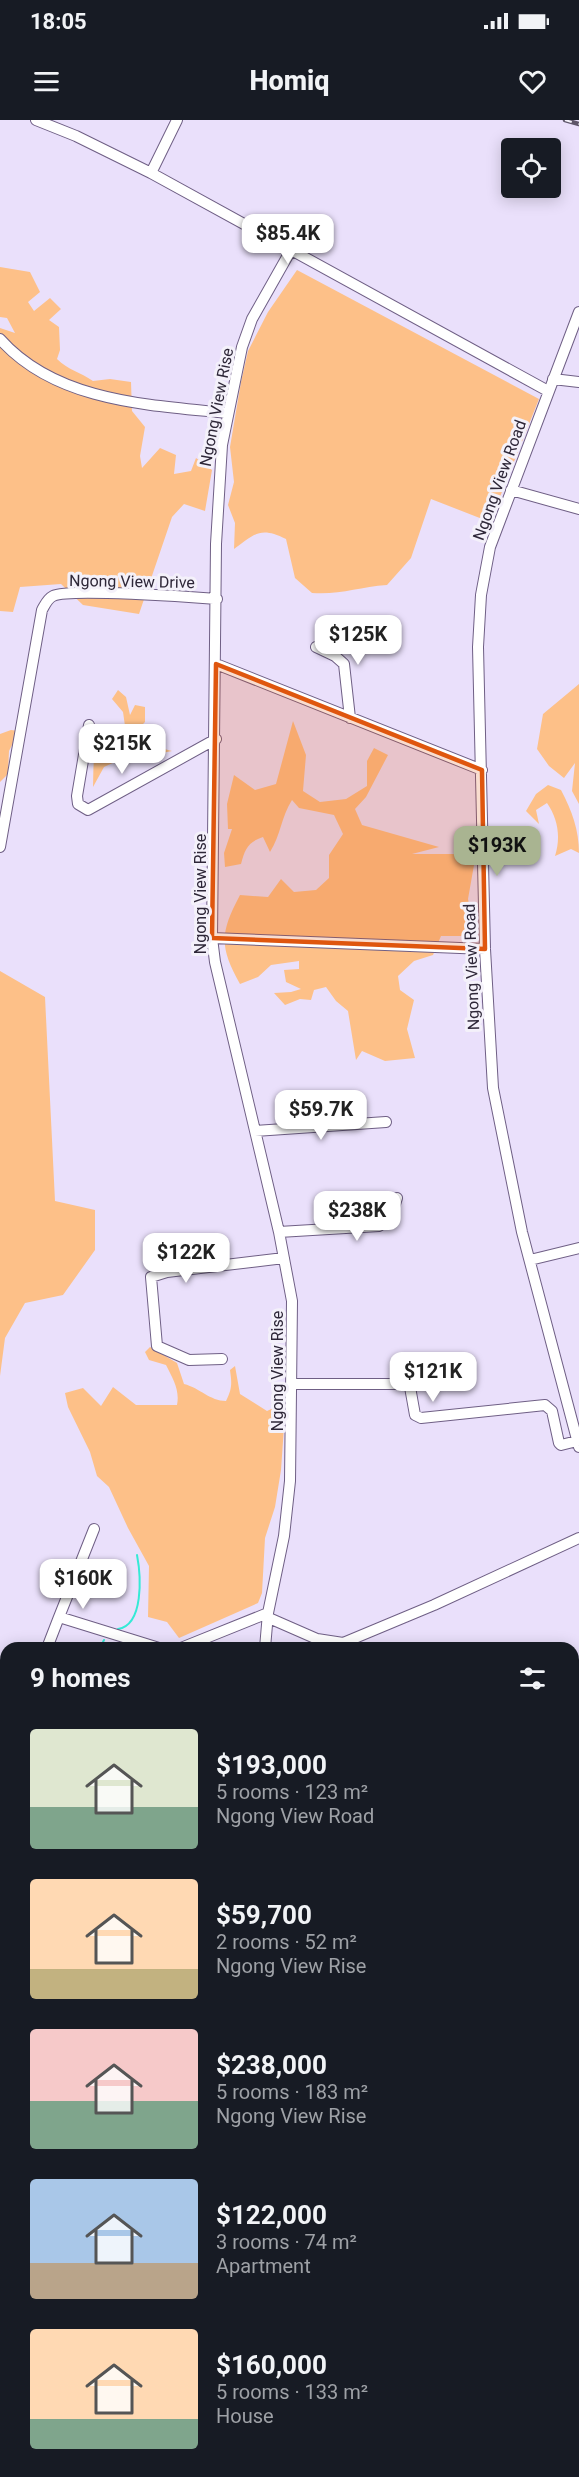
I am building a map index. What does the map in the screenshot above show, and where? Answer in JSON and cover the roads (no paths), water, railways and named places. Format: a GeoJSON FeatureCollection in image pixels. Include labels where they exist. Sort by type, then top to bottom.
{"type":"FeatureCollection","features":[{"type":"Feature","properties":{"kind":"street"},"geometry":{"type":"LineString","coordinates":[[36,120],[76,136],[151,173],[548,392]]}},
{"type":"Feature","properties":{"kind":"street"},"geometry":{"type":"LineString","coordinates":[[151,173],[177,120]]}},
{"type":"Feature","properties":{"kind":"street","name":"Ngong View Rise"},"geometry":{"type":"LineString","coordinates":[[266,1642],[268,1616],[284,1536],[290,1480],[292,1302],[279,1232],[215,962],[212,938],[218,483],[227,413],[242,347],[252,319],[291,250]]}},
{"type":"Feature","properties":{"kind":"street","name":"Ngong View Road"},"geometry":{"type":"LineString","coordinates":[[578,1444],[508,1169],[493,1088],[485,949],[479,612],[490,548],[579,312]]}},
{"type":"Feature","properties":{"kind":"street"},"geometry":{"type":"LineString","coordinates":[[0,339],[16,357],[46,375],[77,388],[132,404],[227,413]]}},
{"type":"Feature","properties":{"kind":"street"},"geometry":{"type":"LineString","coordinates":[[553,379],[579,382]]}},
{"type":"Feature","properties":{"kind":"street"},"geometry":{"type":"LineString","coordinates":[[511,490],[579,509]]}},
{"type":"Feature","properties":{"kind":"street","name":"Ngong View Drive"},"geometry":{"type":"LineString","coordinates":[[0,847],[42,610],[48,600],[55,594],[85,593],[217,599]]}},
{"type":"Feature","properties":{"kind":"street"},"geometry":{"type":"LineString","coordinates":[[316,647],[335,656],[344,664],[350,717]]}},
{"type":"Feature","properties":{"kind":"street"},"geometry":{"type":"LineString","coordinates":[[216,664],[482,770]]}},
{"type":"Feature","properties":{"kind":"street"},"geometry":{"type":"LineString","coordinates":[[89,725],[77,796],[78,804],[88,810],[216,739]]}},
{"type":"Feature","properties":{"kind":"street"},"geometry":{"type":"LineString","coordinates":[[212,938],[485,949]]}},
{"type":"Feature","properties":{"kind":"street"},"geometry":{"type":"LineString","coordinates":[[255,1131],[386,1122]]}},
{"type":"Feature","properties":{"kind":"street"},"geometry":{"type":"LineString","coordinates":[[279,1232],[379,1226],[390,1219],[397,1198]]}},
{"type":"Feature","properties":{"kind":"street"},"geometry":{"type":"LineString","coordinates":[[530,1260],[579,1248]]}},
{"type":"Feature","properties":{"kind":"street"},"geometry":{"type":"LineString","coordinates":[[222,1359],[189,1360],[157,1346],[150,1277],[167,1272],[284,1258]]}},
{"type":"Feature","properties":{"kind":"street"},"geometry":{"type":"LineString","coordinates":[[292,1384],[406,1384],[410,1387],[415,1415],[421,1418],[545,1405],[552,1411],[559,1443],[561,1445],[578,1444]]}},
{"type":"Feature","properties":{"kind":"street"},"geometry":{"type":"LineString","coordinates":[[49,1642],[94,1529]]}},
{"type":"Feature","properties":{"kind":"street"},"geometry":{"type":"LineString","coordinates":[[346,1642],[379,1630],[579,1538]]}},
{"type":"Feature","properties":{"kind":"street"},"geometry":{"type":"LineString","coordinates":[[197,1642],[268,1616],[317,1639],[336,1642]]}},
{"type":"Feature","properties":{"kind":"street"},"geometry":{"type":"LineString","coordinates":[[59,1617],[140,1642]]}},
{"type":"Feature","properties":{"kind":"waterway"},"geometry":{"type":"LineString","coordinates":[[118,1629],[126,1626],[132,1619],[139,1598],[137,1555]]}},
{"type":"Feature","properties":{"kind":"railway"},"geometry":{"type":"LineString","coordinates":[[565,120],[579,124]]}}]}
